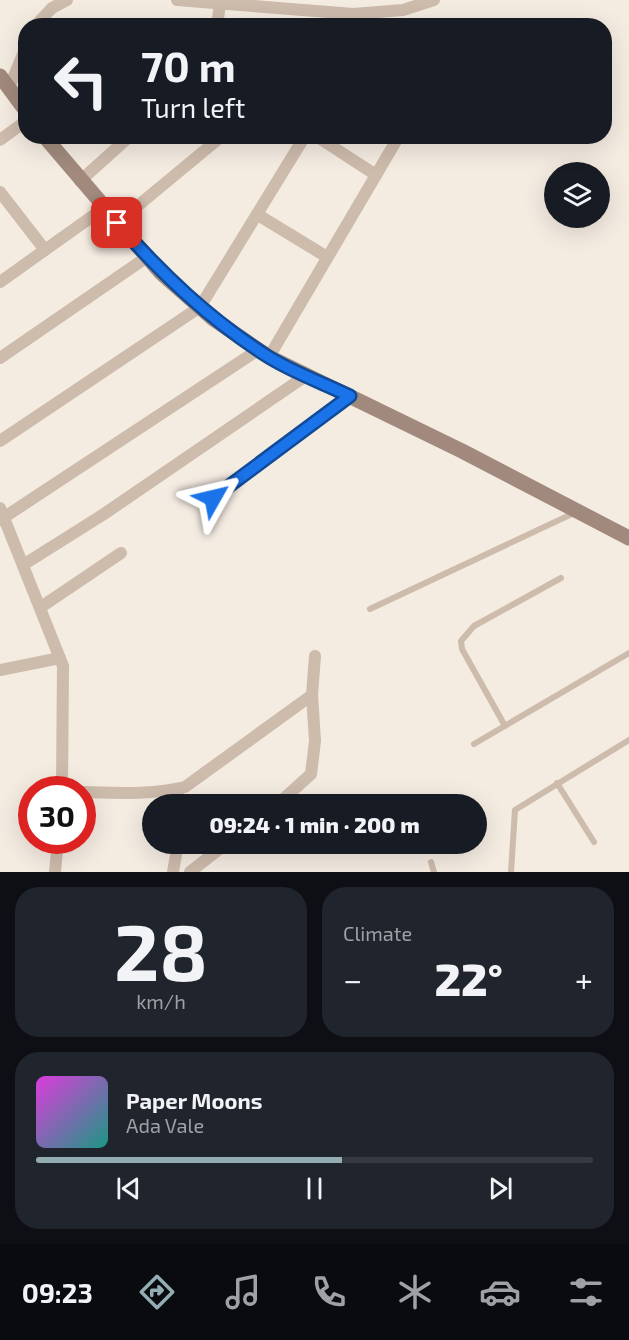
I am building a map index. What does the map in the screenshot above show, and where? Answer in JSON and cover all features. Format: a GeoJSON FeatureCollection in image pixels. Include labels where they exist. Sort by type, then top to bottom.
{"type":"FeatureCollection","features":[{"type":"Feature","properties":{"kind":"street"},"geometry":{"type":"LineString","coordinates":[[43,18],[52,8],[67,0]]}},
{"type":"Feature","properties":{"kind":"street"},"geometry":{"type":"LineString","coordinates":[[177,0],[336,18]]}},
{"type":"Feature","properties":{"kind":"street"},"geometry":{"type":"LineString","coordinates":[[362,18],[404,10],[434,0]]}},
{"type":"Feature","properties":{"kind":"street"},"geometry":{"type":"LineString","coordinates":[[212,3],[215,18]]}},
{"type":"Feature","properties":{"kind":"street"},"geometry":{"type":"LineString","coordinates":[[18,60],[4,82],[18,99]]}},
{"type":"Feature","properties":{"kind":"street"},"geometry":{"type":"LineString","coordinates":[[0,140],[18,128]]}},
{"type":"Feature","properties":{"kind":"street"},"geometry":{"type":"LineString","coordinates":[[50,144],[147,257],[200,307],[264,353],[462,451],[629,538]]}},
{"type":"Feature","properties":{"kind":"street"},"geometry":{"type":"LineString","coordinates":[[80,181],[121,144]]}},
{"type":"Feature","properties":{"kind":"street"},"geometry":{"type":"LineString","coordinates":[[117,223],[212,144]]}},
{"type":"Feature","properties":{"kind":"street"},"geometry":{"type":"LineString","coordinates":[[0,441],[200,307],[300,144]]}},
{"type":"Feature","properties":{"kind":"street"},"geometry":{"type":"LineString","coordinates":[[329,144],[376,174]]}},
{"type":"Feature","properties":{"kind":"street"},"geometry":{"type":"LineString","coordinates":[[62,776],[63,666],[2,515],[264,353],[327,257],[394,144]]}},
{"type":"Feature","properties":{"kind":"street"},"geometry":{"type":"LineString","coordinates":[[0,192],[45,249]]}},
{"type":"Feature","properties":{"kind":"street"},"geometry":{"type":"LineString","coordinates":[[0,282],[104,208]]}},
{"type":"Feature","properties":{"kind":"street"},"geometry":{"type":"LineString","coordinates":[[258,215],[327,257]]}},
{"type":"Feature","properties":{"kind":"street"},"geometry":{"type":"LineString","coordinates":[[0,358],[147,257]]}},
{"type":"Feature","properties":{"kind":"street"},"geometry":{"type":"LineString","coordinates":[[23,565],[104,514],[307,375]]}},
{"type":"Feature","properties":{"kind":"street"},"geometry":{"type":"LineString","coordinates":[[213,498],[350,396]]}},
{"type":"Feature","properties":{"kind":"street"},"geometry":{"type":"LineString","coordinates":[[41,607],[121,554]]}},
{"type":"Feature","properties":{"kind":"street"},"geometry":{"type":"LineString","coordinates":[[289,794],[310,774],[315,741],[312,695],[315,657]]}},
{"type":"Feature","properties":{"kind":"street"},"geometry":{"type":"LineString","coordinates":[[0,670],[60,658]]}},
{"type":"Feature","properties":{"kind":"street"},"geometry":{"type":"LineString","coordinates":[[96,792],[140,794],[185,787],[312,695]]}},
{"type":"Feature","properties":{"kind":"street"},"geometry":{"type":"LineString","coordinates":[[177,789],[177,794]]}},
{"type":"Feature","properties":{"kind":"street"},"geometry":{"type":"LineString","coordinates":[[55,872],[57,854]]}},
{"type":"Feature","properties":{"kind":"street"},"geometry":{"type":"LineString","coordinates":[[173,872],[176,854]]}},
{"type":"Feature","properties":{"kind":"street"},"geometry":{"type":"LineString","coordinates":[[190,872],[213,854]]}},
{"type":"Feature","properties":{"kind":"lane"},"geometry":{"type":"LineString","coordinates":[[370,609],[578,511]]}},
{"type":"Feature","properties":{"kind":"lane"},"geometry":{"type":"LineString","coordinates":[[505,726],[462,649],[461,641],[474,626],[561,578]]}},
{"type":"Feature","properties":{"kind":"lane"},"geometry":{"type":"LineString","coordinates":[[474,744],[629,653]]}},
{"type":"Feature","properties":{"kind":"lane"},"geometry":{"type":"LineString","coordinates":[[511,872],[515,810],[557,783],[628,743]]}},
{"type":"Feature","properties":{"kind":"lane"},"geometry":{"type":"LineString","coordinates":[[557,783],[594,842]]}},
{"type":"Feature","properties":{"kind":"lane"},"geometry":{"type":"LineString","coordinates":[[431,861],[434,872]]}},
{"type":"Feature","properties":{"kind":"route"},"geometry":{"type":"LineString","coordinates":[[117,223],[162,273],[212,318],[269,357],[350,396],[213,498]]}}]}
